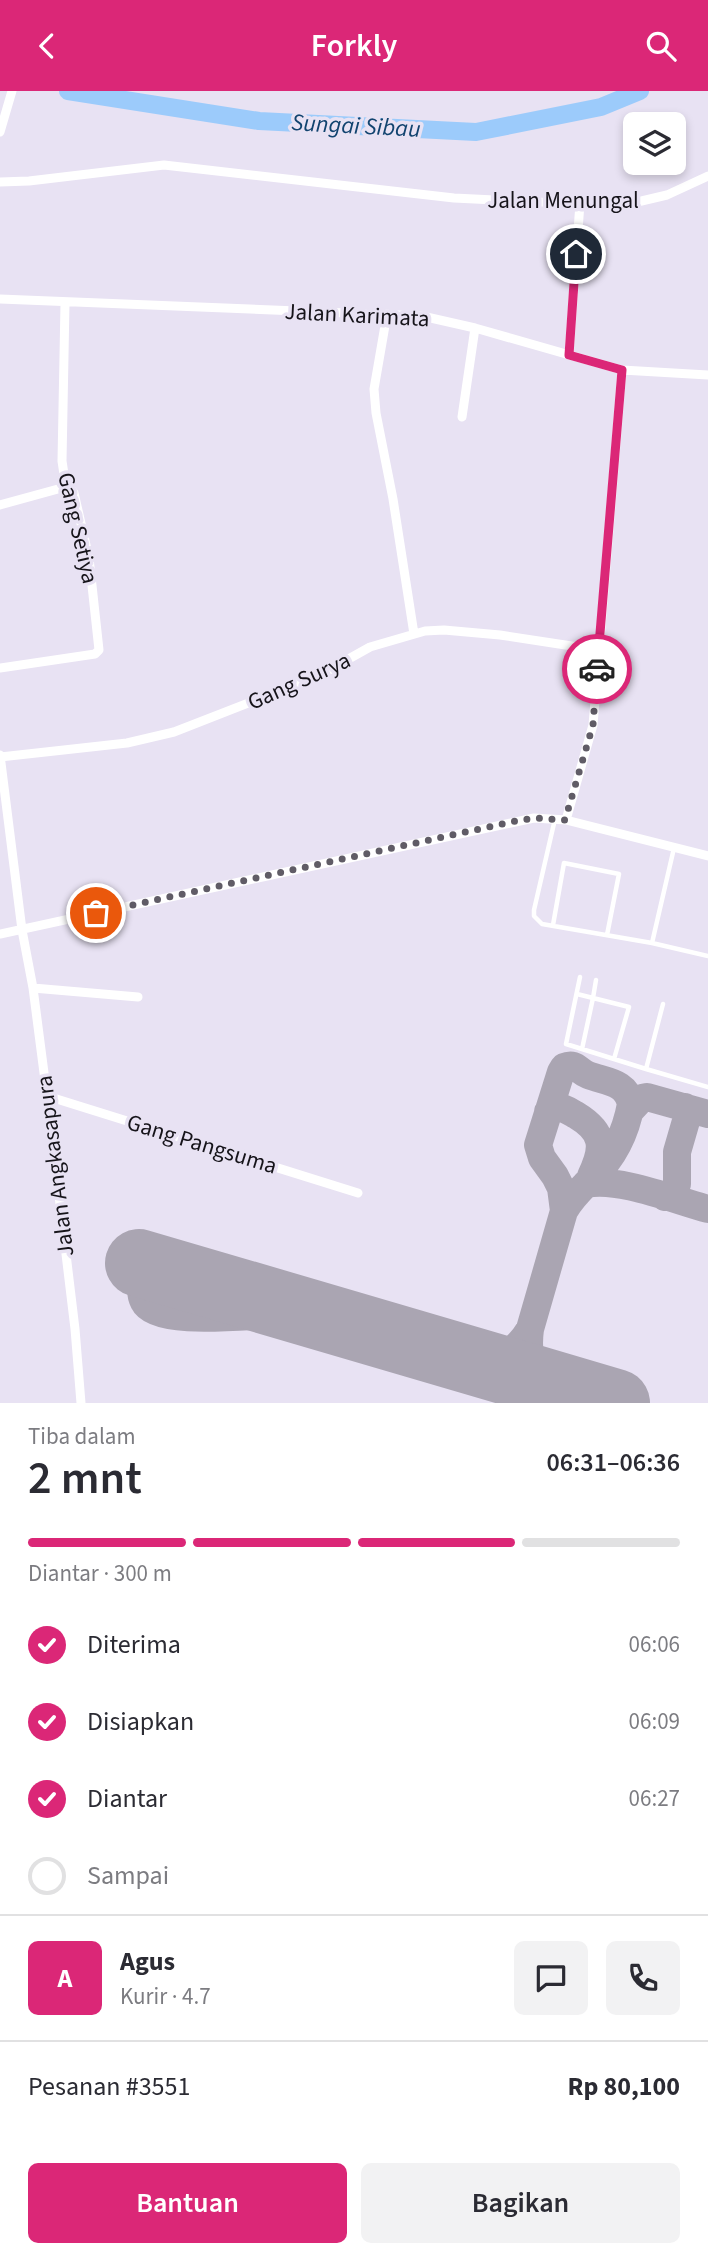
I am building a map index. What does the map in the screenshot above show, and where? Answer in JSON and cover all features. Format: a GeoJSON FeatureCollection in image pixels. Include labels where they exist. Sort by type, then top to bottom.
{"type":"FeatureCollection","features":[{"type":"Feature","properties":{"kind":"street"},"geometry":{"type":"LineString","coordinates":[[0,132],[12,91]]}},
{"type":"Feature","properties":{"kind":"street","name":"Jalan Menungal"},"geometry":{"type":"LineString","coordinates":[[0,182],[164,165],[454,198],[580,203],[647,201],[708,180]]}},
{"type":"Feature","properties":{"kind":"street"},"geometry":{"type":"LineString","coordinates":[[569,355],[580,203]]}},
{"type":"Feature","properties":{"kind":"street","name":"Jalan Karimata"},"geometry":{"type":"LineString","coordinates":[[0,299],[422,316],[475,328],[622,370],[708,375]]}},
{"type":"Feature","properties":{"kind":"street","name":"Gang Setiya"},"geometry":{"type":"LineString","coordinates":[[0,669],[95,654],[99,650],[89,558],[74,493],[65,481],[62,461],[65,303]]}},
{"type":"Feature","properties":{"kind":"street"},"geometry":{"type":"LineString","coordinates":[[387,314],[374,389],[376,413],[393,499],[414,634]]}},
{"type":"Feature","properties":{"kind":"street"},"geometry":{"type":"LineString","coordinates":[[462,417],[475,328]]}},
{"type":"Feature","properties":{"kind":"street"},"geometry":{"type":"LineString","coordinates":[[561,819],[593,725],[622,370]]}},
{"type":"Feature","properties":{"kind":"street"},"geometry":{"type":"LineString","coordinates":[[0,505],[69,486]]}},
{"type":"Feature","properties":{"kind":"street","name":"Gang Surya"},"geometry":{"type":"LineString","coordinates":[[0,756],[127,743],[174,732],[320,675],[370,647],[414,634],[444,629],[598,650]]}},
{"type":"Feature","properties":{"kind":"street","name":"Jalan Angkasapura"},"geometry":{"type":"LineString","coordinates":[[0,756],[22,930],[33,988],[47,1095],[75,1329],[81,1403]]}},
{"type":"Feature","properties":{"kind":"street"},"geometry":{"type":"LineString","coordinates":[[0,935],[516,821],[561,819],[708,856]]}},
{"type":"Feature","properties":{"kind":"street"},"geometry":{"type":"LineString","coordinates":[[33,988],[138,997]]}},
{"type":"Feature","properties":{"kind":"street","name":"Gang Pangsuma"},"geometry":{"type":"LineString","coordinates":[[47,1095],[358,1193]]}},
{"type":"Feature","properties":{"kind":"lane"},"geometry":{"type":"LineString","coordinates":[[561,819],[534,910],[538,921],[708,956]]}},
{"type":"Feature","properties":{"kind":"lane"},"geometry":{"type":"LineString","coordinates":[[652,943],[674,848]]}},
{"type":"Feature","properties":{"kind":"lane"},"geometry":{"type":"LineString","coordinates":[[553,925],[565,863],[619,874],[607,935]]}},
{"type":"Feature","properties":{"kind":"lane"},"geometry":{"type":"LineString","coordinates":[[580,977],[566,1044],[708,1087]]}},
{"type":"Feature","properties":{"kind":"lane"},"geometry":{"type":"LineString","coordinates":[[582,1049],[596,980]]}},
{"type":"Feature","properties":{"kind":"lane"},"geometry":{"type":"LineString","coordinates":[[577,994],[629,1007],[614,1059]]}},
{"type":"Feature","properties":{"kind":"lane"},"geometry":{"type":"LineString","coordinates":[[646,1069],[663,1004]]}},
{"type":"Feature","properties":{"kind":"waterway","name":"Sungai Sibau"},"geometry":{"type":"LineString","coordinates":[[68,91],[259,121],[476,132],[601,107],[640,91]]}},
{"type":"Feature","properties":{"kind":"taxiway"},"geometry":{"type":"LineString","coordinates":[[530,1329],[564,1211],[613,1152],[626,1124],[631,1104],[620,1087],[571,1066],[564,1067],[561,1072],[538,1145],[542,1158],[561,1188],[564,1211]]}},
{"type":"Feature","properties":{"kind":"taxiway"},"geometry":{"type":"LineString","coordinates":[[630,1111],[642,1098],[647,1097],[708,1114]]}},
{"type":"Feature","properties":{"kind":"taxiway"},"geometry":{"type":"LineString","coordinates":[[548,1112],[555,1106],[566,1109],[585,1121],[597,1134],[600,1148],[591,1176]]}},
{"type":"Feature","properties":{"kind":"taxiway"},"geometry":{"type":"LineString","coordinates":[[665,1197],[674,1191],[677,1184],[677,1152],[688,1114],[685,1107]]}},
{"type":"Feature","properties":{"kind":"taxiway"},"geometry":{"type":"LineString","coordinates":[[586,1184],[630,1186],[708,1209]]}},
{"type":"Feature","properties":{"kind":"taxiway"},"geometry":{"type":"LineString","coordinates":[[145,1264],[142,1298],[152,1310],[166,1315],[204,1318],[282,1315],[329,1318]]}},
{"type":"Feature","properties":{"kind":"taxiway"},"geometry":{"type":"LineString","coordinates":[[482,1363],[510,1352],[530,1329],[529,1349],[533,1363],[543,1375],[560,1386]]}},
{"type":"Feature","properties":{"kind":"runway"},"geometry":{"type":"LineString","coordinates":[[139,1263],[616,1403]]}},
{"type":"Feature","properties":{"kind":"way so far"},"geometry":{"type":"LineString","coordinates":[[96,913],[516,821],[534,818],[565,820],[593,725],[597,669]]}},
{"type":"Feature","properties":{"kind":"route"},"geometry":{"type":"LineString","coordinates":[[576,254],[569,355],[622,370],[597,669]]}}]}
